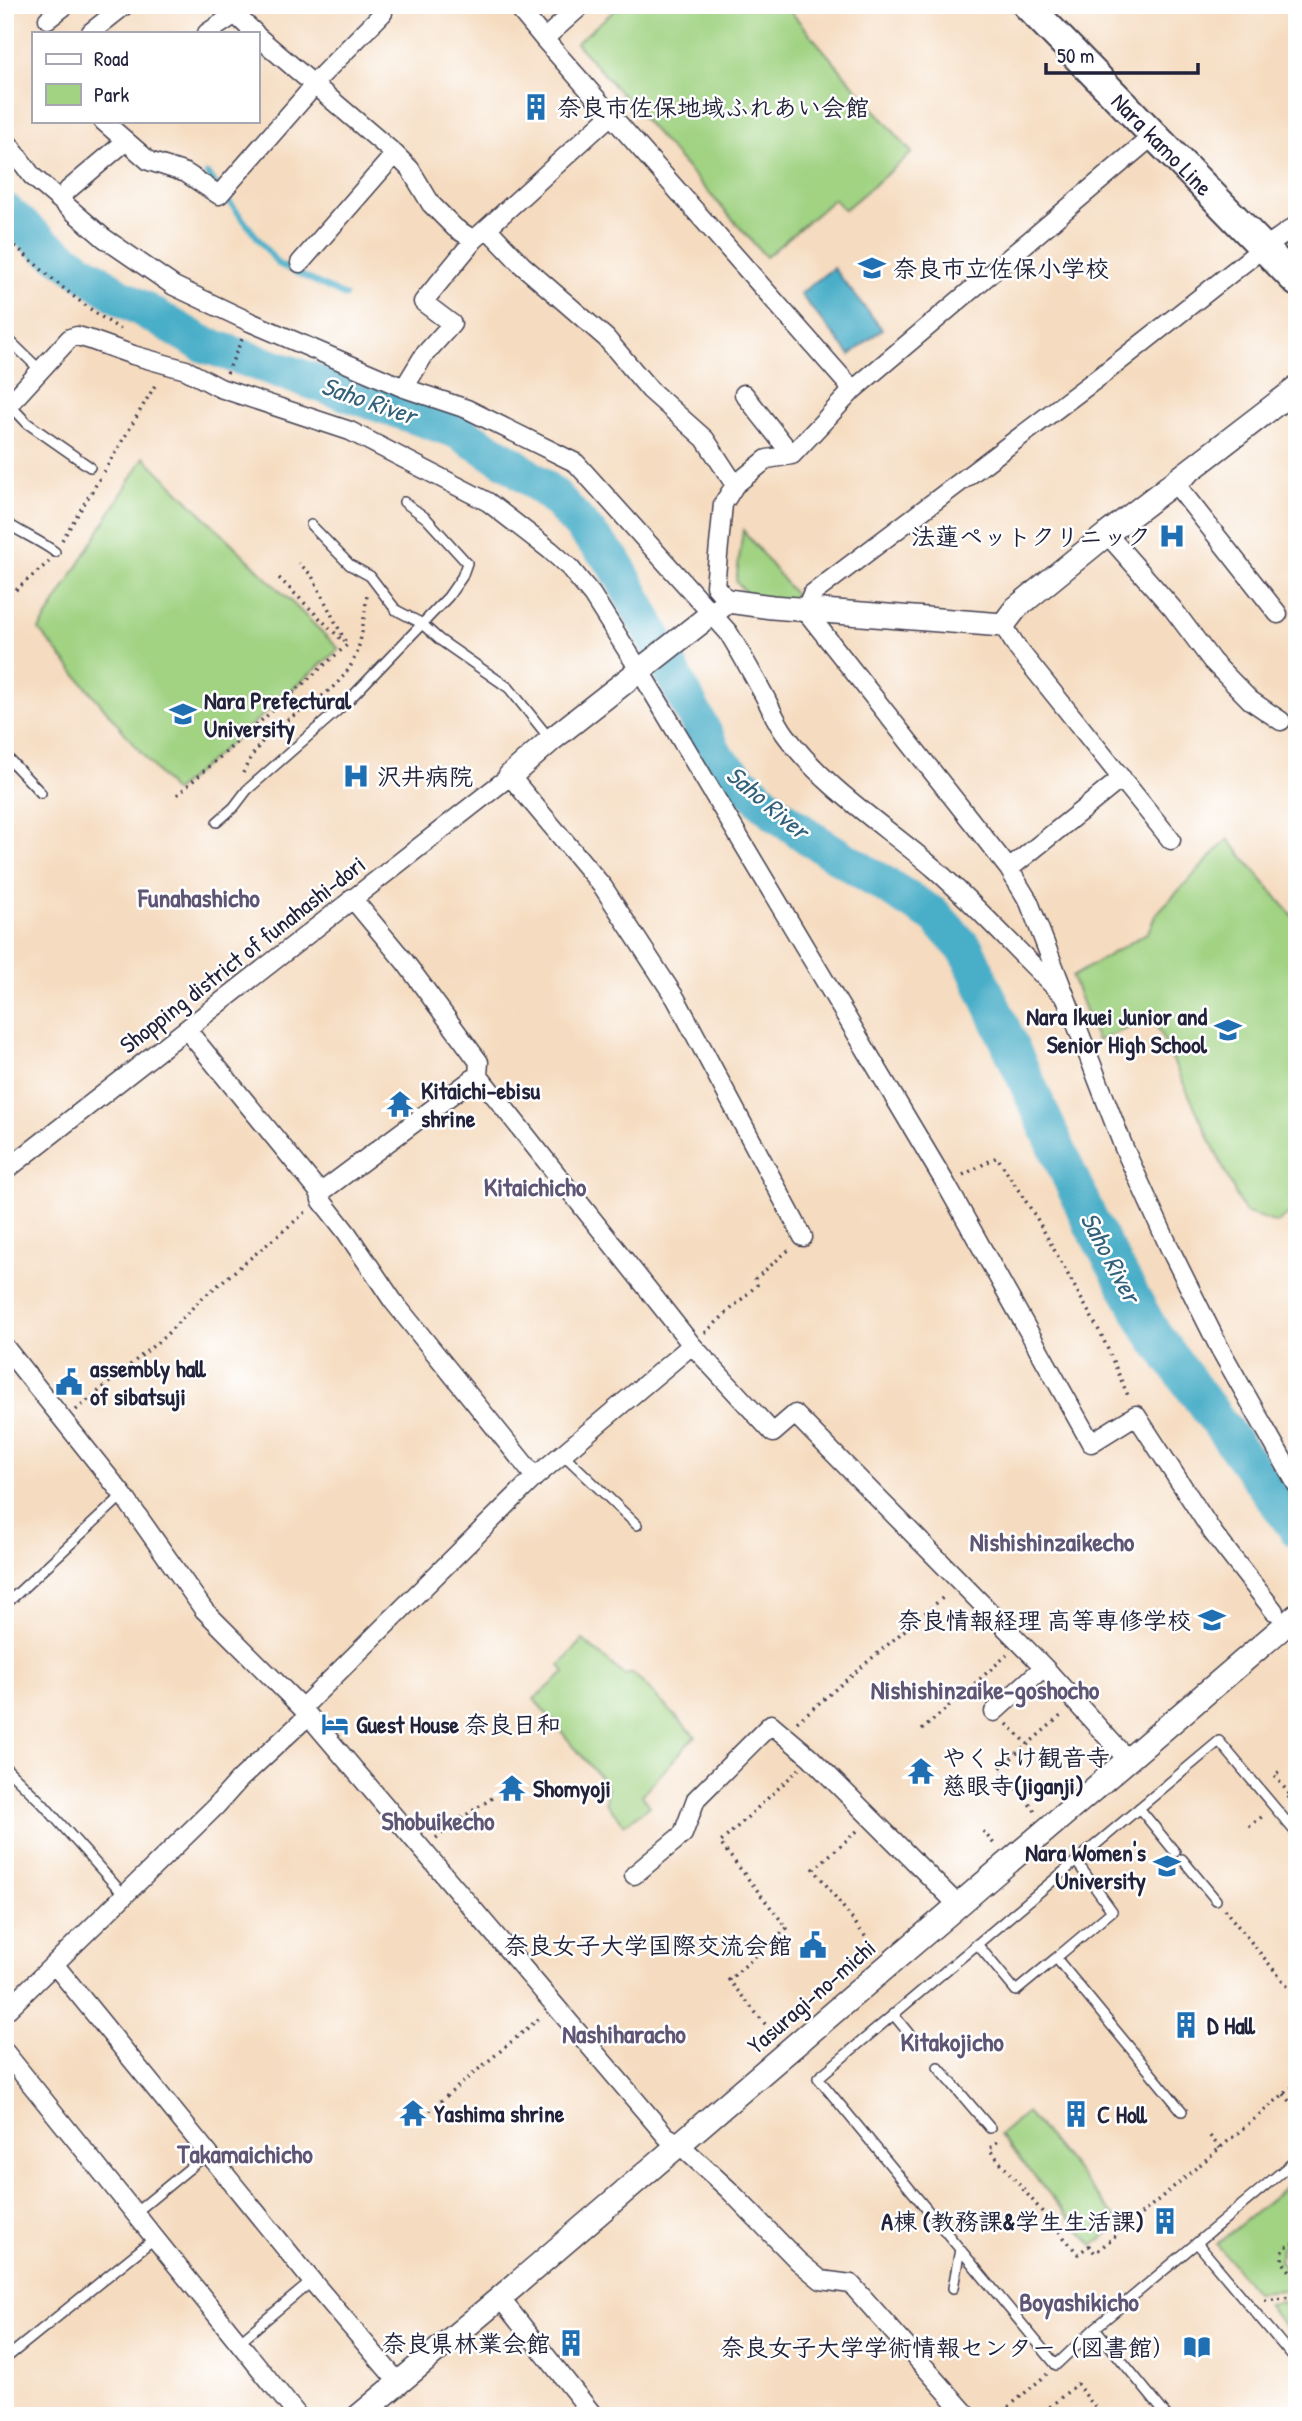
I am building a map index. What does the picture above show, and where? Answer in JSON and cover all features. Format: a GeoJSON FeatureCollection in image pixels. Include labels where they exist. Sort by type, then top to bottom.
{"type":"FeatureCollection","features":[{"type":"Feature","properties":{"kind":"main road","name":"Nara kamo Line"},"geometry":{"type":"LineString","coordinates":[[1027,5],[1297,282]]}},
{"type":"Feature","properties":{"kind":"street"},"geometry":{"type":"LineString","coordinates":[[48,19],[66,5]]}},
{"type":"Feature","properties":{"kind":"street"},"geometry":{"type":"LineString","coordinates":[[91,32],[125,5]]}},
{"type":"Feature","properties":{"kind":"street"},"geometry":{"type":"LineString","coordinates":[[516,5],[853,390]]}},
{"type":"Feature","properties":{"kind":"street"},"geometry":{"type":"LineString","coordinates":[[544,39],[582,5]]}},
{"type":"Feature","properties":{"kind":"street"},"geometry":{"type":"LineString","coordinates":[[208,32],[229,10],[254,32]]}},
{"type":"Feature","properties":{"kind":"street"},"geometry":{"type":"LineString","coordinates":[[104,122],[149,161],[186,173],[219,195],[312,85],[383,13]]}},
{"type":"Feature","properties":{"kind":"street"},"geometry":{"type":"LineString","coordinates":[[259,37],[395,154],[410,169],[430,204],[455,228],[480,234],[522,265],[606,338],[650,390],[705,439],[735,485]]}},
{"type":"Feature","properties":{"kind":"street"},"geometry":{"type":"LineString","coordinates":[[404,388],[424,355],[452,324],[423,302],[480,234],[612,114]]}},
{"type":"Feature","properties":{"kind":"street"},"geometry":{"type":"LineString","coordinates":[[1067,999],[1011,946],[960,891],[839,792],[784,733],[728,632],[720,607],[715,586],[723,504],[735,485],[766,459],[792,455],[853,390],[1154,135]]}},
{"type":"Feature","properties":{"kind":"street"},"geometry":{"type":"LineString","coordinates":[[5,139],[33,176],[104,238],[174,286],[250,323],[404,388],[467,409],[576,463],[720,607]]}},
{"type":"Feature","properties":{"kind":"street"},"geometry":{"type":"LineString","coordinates":[[68,190],[126,141]]}},
{"type":"Feature","properties":{"kind":"street"},"geometry":{"type":"LineString","coordinates":[[300,263],[395,154]]}},
{"type":"Feature","properties":{"kind":"street"},"geometry":{"type":"LineString","coordinates":[[805,610],[812,594],[1297,225]]}},
{"type":"Feature","properties":{"kind":"street"},"geometry":{"type":"LineString","coordinates":[[7,407],[70,338],[77,336],[186,370],[220,388],[359,435],[488,502],[570,568],[592,594],[640,671],[946,1184],[1091,1443],[1136,1415],[1213,1533],[1273,1611]]}},
{"type":"Feature","properties":{"kind":"street"},"geometry":{"type":"LineString","coordinates":[[1003,625],[1016,608],[1107,534],[1297,388]]}},
{"type":"Feature","properties":{"kind":"street"},"geometry":{"type":"LineString","coordinates":[[744,394],[792,455]]}},
{"type":"Feature","properties":{"kind":"street"},"geometry":{"type":"LineString","coordinates":[[1174,482],[1278,614]]}},
{"type":"Feature","properties":{"kind":"street"},"geometry":{"type":"LineString","coordinates":[[1107,534],[1173,609],[1212,661],[1250,700],[1281,722]]}},
{"type":"Feature","properties":{"kind":"street"},"geometry":{"type":"LineString","coordinates":[[803,1237],[676,999],[603,887],[510,776],[551,740],[720,607],[805,610],[1003,625]]}},
{"type":"Feature","properties":{"kind":"street"},"geometry":{"type":"LineString","coordinates":[[805,610],[1009,869],[1029,902],[1124,1148],[1171,1251],[1220,1349],[1297,1485]]}},
{"type":"Feature","properties":{"kind":"street"},"geometry":{"type":"LineString","coordinates":[[1003,625],[1018,649],[1171,840]]}},
{"type":"Feature","properties":{"kind":"street","name":"Shopping district of funahashi-dori"},"geometry":{"type":"LineString","coordinates":[[5,1171],[510,776]]}},
{"type":"Feature","properties":{"kind":"street"},"geometry":{"type":"LineString","coordinates":[[1009,869],[1122,778]]}},
{"type":"Feature","properties":{"kind":"street"},"geometry":{"type":"LineString","coordinates":[[352,898],[405,962],[479,1062],[478,1075],[692,1345],[773,1433],[795,1414],[1044,1667],[1127,1759]]}},
{"type":"Feature","properties":{"kind":"street"},"geometry":{"type":"LineString","coordinates":[[187,1030],[321,1196],[393,1301],[535,1477]]}},
{"type":"Feature","properties":{"kind":"street"},"geometry":{"type":"LineString","coordinates":[[321,1196],[478,1075]]}},
{"type":"Feature","properties":{"kind":"street"},"geometry":{"type":"LineString","coordinates":[[5,2012],[216,1806],[535,1477],[692,1345]]}},
{"type":"Feature","properties":{"kind":"street"},"geometry":{"type":"LineString","coordinates":[[5,1348],[123,1495],[204,1610],[305,1712],[666,2136],[679,2144],[729,2190],[798,2261],[821,2280],[851,2284],[968,2416]]}},
{"type":"Feature","properties":{"kind":"street","name":"Yasuragi-no-michi"},"geometry":{"type":"LineString","coordinates":[[359,2416],[1297,1615]]}},
{"type":"Feature","properties":{"kind":"street"},"geometry":{"type":"LineString","coordinates":[[994,1712],[1044,1667]]}},
{"type":"Feature","properties":{"kind":"street"},"geometry":{"type":"LineString","coordinates":[[634,1875],[683,1834],[696,1799],[771,1724],[810,1757],[958,1905]]}},
{"type":"Feature","properties":{"kind":"street"},"geometry":{"type":"LineString","coordinates":[[54,1965],[207,2154],[398,2382]]}},
{"type":"Feature","properties":{"kind":"street"},"geometry":{"type":"LineString","coordinates":[[5,2052],[298,2416]]}},
{"type":"Feature","properties":{"kind":"street"},"geometry":{"type":"LineString","coordinates":[[500,2298],[594,2416]]}},
{"type":"Feature","properties":{"kind":"lane"},"geometry":{"type":"LineString","coordinates":[[5,336],[40,370]]}},
{"type":"Feature","properties":{"kind":"lane"},"geometry":{"type":"LineString","coordinates":[[7,407],[90,467]]}},
{"type":"Feature","properties":{"kind":"lane"},"geometry":{"type":"LineString","coordinates":[[218,822],[247,790],[346,703],[448,597],[462,577],[467,563],[426,518],[404,502]]}},
{"type":"Feature","properties":{"kind":"lane"},"geometry":{"type":"LineString","coordinates":[[5,522],[55,552]]}},
{"type":"Feature","properties":{"kind":"lane"},"geometry":{"type":"LineString","coordinates":[[311,525],[350,565],[370,576],[396,610],[421,623],[440,640],[509,688],[551,740]]}},
{"type":"Feature","properties":{"kind":"lane"},"geometry":{"type":"LineString","coordinates":[[5,755],[41,793]]}},
{"type":"Feature","properties":{"kind":"lane"},"geometry":{"type":"LineString","coordinates":[[564,1455],[637,1525]]}},
{"type":"Feature","properties":{"kind":"lane"},"geometry":{"type":"LineString","coordinates":[[5,1605],[123,1495]]}},
{"type":"Feature","properties":{"kind":"lane"},"geometry":{"type":"LineString","coordinates":[[1297,1834],[1219,1741],[818,2078],[1056,2365],[1095,2328],[1297,2159]]}},
{"type":"Feature","properties":{"kind":"lane"},"geometry":{"type":"LineString","coordinates":[[5,1767],[42,1803],[124,1895]]}},
{"type":"Feature","properties":{"kind":"lane"},"geometry":{"type":"LineString","coordinates":[[1139,1808],[1216,1900]]}},
{"type":"Feature","properties":{"kind":"lane"},"geometry":{"type":"LineString","coordinates":[[977,1944],[1016,1991],[1056,1958],[1112,1911],[1076,1861]]}},
{"type":"Feature","properties":{"kind":"lane"},"geometry":{"type":"LineString","coordinates":[[1056,1958],[1182,2110]]}},
{"type":"Feature","properties":{"kind":"lane"},"geometry":{"type":"LineString","coordinates":[[893,2014],[910,2035]]}},
{"type":"Feature","properties":{"kind":"lane"},"geometry":{"type":"LineString","coordinates":[[938,2067],[989,2129]]}},
{"type":"Feature","properties":{"kind":"lane"},"geometry":{"type":"LineString","coordinates":[[135,2213],[207,2154]]}},
{"type":"Feature","properties":{"kind":"lane"},"geometry":{"type":"LineString","coordinates":[[5,2359],[155,2238]]}},
{"type":"Feature","properties":{"kind":"lane"},"geometry":{"type":"LineString","coordinates":[[1197,2243],[1297,2362]]}},
{"type":"Feature","properties":{"kind":"lane"},"geometry":{"type":"LineString","coordinates":[[953,2288],[960,2249]]}},
{"type":"Feature","properties":{"kind":"lane"},"geometry":{"type":"LineString","coordinates":[[239,2342],[312,2281]]}},
{"type":"Feature","properties":{"kind":"lane"},"geometry":{"type":"LineString","coordinates":[[1095,2328],[1167,2416]]}},
{"type":"Feature","properties":{"kind":"path"},"geometry":{"type":"LineString","coordinates":[[5,236],[47,276],[100,317],[123,331]]}},
{"type":"Feature","properties":{"kind":"path"},"geometry":{"type":"LineString","coordinates":[[224,381],[245,333]]}},
{"type":"Feature","properties":{"kind":"path"},"geometry":{"type":"LineString","coordinates":[[5,599],[29,581],[55,552],[158,380],[186,370]]}},
{"type":"Feature","properties":{"kind":"path"},"geometry":{"type":"LineString","coordinates":[[299,563],[312,576],[347,645]]}},
{"type":"Feature","properties":{"kind":"path"},"geometry":{"type":"LineString","coordinates":[[234,807],[234,790],[249,760],[263,742],[340,679],[354,659],[370,576]]}},
{"type":"Feature","properties":{"kind":"path"},"geometry":{"type":"LineString","coordinates":[[279,578],[347,645]]}},
{"type":"Feature","properties":{"kind":"path"},"geometry":{"type":"LineString","coordinates":[[177,795],[347,645]]}},
{"type":"Feature","properties":{"kind":"path"},"geometry":{"type":"LineString","coordinates":[[946,1184],[997,1157],[1036,1217],[1102,1336],[1136,1415]]}},
{"type":"Feature","properties":{"kind":"path"},"geometry":{"type":"LineString","coordinates":[[65,1420],[165,1336],[200,1300],[321,1196]]}},
{"type":"Feature","properties":{"kind":"path"},"geometry":{"type":"LineString","coordinates":[[692,1345],[757,1285],[755,1279],[803,1237]]}},
{"type":"Feature","properties":{"kind":"path"},"geometry":{"type":"LineString","coordinates":[[784,1733],[961,1582]]}},
{"type":"Feature","properties":{"kind":"path"},"geometry":{"type":"LineString","coordinates":[[922,1730],[1020,1643]]}},
{"type":"Feature","properties":{"kind":"path"},"geometry":{"type":"LineString","coordinates":[[1037,1812],[1000,1768],[1077,1702]]}},
{"type":"Feature","properties":{"kind":"path"},"geometry":{"type":"LineString","coordinates":[[994,1712],[1028,1744]]}},
{"type":"Feature","properties":{"kind":"path"},"geometry":{"type":"LineString","coordinates":[[774,2035],[729,1980],[787,1928],[720,1843],[790,1780],[810,1757]]}},
{"type":"Feature","properties":{"kind":"path"},"geometry":{"type":"LineString","coordinates":[[1276,1809],[1291,1796],[1274,1775],[1279,1772]]}},
{"type":"Feature","properties":{"kind":"path"},"geometry":{"type":"LineString","coordinates":[[455,1822],[494,1797]]}},
{"type":"Feature","properties":{"kind":"path"},"geometry":{"type":"LineString","coordinates":[[871,1818],[814,1869],[874,1948]]}},
{"type":"Feature","properties":{"kind":"path"},"geometry":{"type":"LineString","coordinates":[[983,1830],[993,1841]]}},
{"type":"Feature","properties":{"kind":"path"},"geometry":{"type":"LineString","coordinates":[[1216,1900],[1297,1998]]}},
{"type":"Feature","properties":{"kind":"path"},"geometry":{"type":"LineString","coordinates":[[419,2119],[554,2006]]}},
{"type":"Feature","properties":{"kind":"path"},"geometry":{"type":"LineString","coordinates":[[989,2129],[999,2140],[989,2149],[1079,2254],[1089,2246],[1095,2253],[1297,2083]]}},
{"type":"Feature","properties":{"kind":"path"},"geometry":{"type":"LineString","coordinates":[[1284,2094],[1297,2109]]}},
{"type":"Feature","properties":{"kind":"path"},"geometry":{"type":"LineString","coordinates":[[1210,2136],[1220,2148]]}},
{"type":"Feature","properties":{"kind":"path"},"geometry":{"type":"LineString","coordinates":[[1247,2302],[1294,2298],[1296,2276],[1282,2261],[1283,2250],[1291,2244],[1297,2244]]}},
{"type":"Feature","properties":{"kind":"path"},"geometry":{"type":"LineString","coordinates":[[998,2416],[1056,2365]]}},
{"type":"Feature","properties":{"kind":"path"},"geometry":{"type":"LineString","coordinates":[[1039,2416],[1077,2384],[1102,2416]]}},
{"type":"Feature","properties":{"kind":"green space"},"geometry":{"type":"Polygon","coordinates":[[[621,5],[785,5],[912,153],[844,210],[834,199],[766,257],[576,43],[621,5]]]}},
{"type":"Feature","properties":{"kind":"green space"},"geometry":{"type":"Polygon","coordinates":[[[144,457],[339,649],[174,792],[39,630],[144,457]]]}},
{"type":"Feature","properties":{"kind":"green space"},"geometry":{"type":"Polygon","coordinates":[[[743,530],[800,601],[751,598],[736,582],[743,530]]]}},
{"type":"Feature","properties":{"kind":"green space","name":"Nara Ikuei Junior and Senior High School"},"geometry":{"type":"Polygon","coordinates":[[[1228,839],[1297,921],[1297,1208],[1277,1223],[1244,1212],[1153,1018],[1097,1041],[1072,977],[1148,932],[1156,914],[1228,839]]]}},
{"type":"Feature","properties":{"kind":"green space"},"geometry":{"type":"Polygon","coordinates":[[[583,1640],[624,1675],[633,1673],[695,1736],[642,1795],[650,1806],[624,1825],[606,1803],[608,1787],[534,1699],[565,1673],[560,1665],[583,1640]]]}},
{"type":"Feature","properties":{"kind":"green space"},"geometry":{"type":"Polygon","coordinates":[[[1027,2112],[1120,2223],[1093,2246],[1000,2135],[1027,2112]]]}},
{"type":"Feature","properties":{"kind":"green space"},"geometry":{"type":"Polygon","coordinates":[[[1297,2178],[1297,2241],[1291,2240],[1281,2248],[1279,2261],[1289,2274],[1286,2290],[1255,2292],[1217,2244],[1297,2178]]]}},
{"type":"Feature","properties":{"kind":"green space"},"geometry":{"type":"Polygon","coordinates":[[[1291,2301],[1297,2304],[1297,2341],[1267,2304],[1291,2301]]]}},
{"type":"Feature","properties":{"kind":"water"},"geometry":{"type":"Polygon","coordinates":[[[833,268],[882,329],[850,355],[800,294],[833,268]]]}},
{"type":"Feature","properties":{"kind":"waterway"},"geometry":{"type":"LineString","coordinates":[[207,174],[217,186]]}},
{"type":"Feature","properties":{"kind":"waterway"},"geometry":{"type":"LineString","coordinates":[[224,195],[278,264],[345,296]]}},
{"type":"Feature","properties":{"kind":"waterway","name":"Saho River"},"geometry":{"type":"LineString","coordinates":[[5,211],[44,245],[121,297],[203,344],[456,430],[513,465],[554,496],[615,563],[718,760],[776,813],[813,840],[935,916],[967,951],[1090,1221],[1150,1329],[1297,1529]]}},
{"type":"Feature","properties":{"kind":"place","name":"奈良市佐保地域ふれあい会館"},"geometry":{"type":"Point","coordinates":[536,107]}},
{"type":"Feature","properties":{"kind":"place","name":"奈良市立佐保小学校"},"geometry":{"type":"Point","coordinates":[872,268]}},
{"type":"Feature","properties":{"kind":"place","name":"法蓮ペットクリニック"},"geometry":{"type":"Point","coordinates":[1172,536]}},
{"type":"Feature","properties":{"kind":"place","name":"Nara Prefectural University"},"geometry":{"type":"Point","coordinates":[183,714]}},
{"type":"Feature","properties":{"kind":"place","name":"沢井病院"},"geometry":{"type":"Point","coordinates":[356,776]}},
{"type":"Feature","properties":{"kind":"place","name":"Nara Ikuei Junior and Senior High School"},"geometry":{"type":"Point","coordinates":[1228,1030]}},
{"type":"Feature","properties":{"kind":"place","name":"Kitaichi-ebisu shrine"},"geometry":{"type":"Point","coordinates":[400,1104]}},
{"type":"Feature","properties":{"kind":"place","name":"assembly hall of sibatsuji"},"geometry":{"type":"Point","coordinates":[69,1382]}},
{"type":"Feature","properties":{"kind":"place","name":"奈良情報経理 高等専修学校"},"geometry":{"type":"Point","coordinates":[1212,1620]}},
{"type":"Feature","properties":{"kind":"place","name":"Guest House 奈良日和"},"geometry":{"type":"Point","coordinates":[335,1724]}},
{"type":"Feature","properties":{"kind":"place","name":"やくよけ観音寺 慈眼寺(jiganji)"},"geometry":{"type":"Point","coordinates":[921,1771]}},
{"type":"Feature","properties":{"kind":"place","name":"Shomyoji"},"geometry":{"type":"Point","coordinates":[512,1788]}},
{"type":"Feature","properties":{"kind":"place","name":"Nara Women's University"},"geometry":{"type":"Point","coordinates":[1167,1866]}},
{"type":"Feature","properties":{"kind":"place","name":"奈良女子大学国際交流会館"},"geometry":{"type":"Point","coordinates":[813,1945]}},
{"type":"Feature","properties":{"kind":"place","name":"D Hall"},"geometry":{"type":"Point","coordinates":[1186,2025]}},
{"type":"Feature","properties":{"kind":"place","name":"Yashima shrine"},"geometry":{"type":"Point","coordinates":[413,2113]}},
{"type":"Feature","properties":{"kind":"place","name":"C Holl"},"geometry":{"type":"Point","coordinates":[1076,2114]}},
{"type":"Feature","properties":{"kind":"place","name":"A棟 (教務課&学生生活課)"},"geometry":{"type":"Point","coordinates":[1165,2221]}},
{"type":"Feature","properties":{"kind":"place","name":"奈良県林業会館"},"geometry":{"type":"Point","coordinates":[571,2343]}},
{"type":"Feature","properties":{"kind":"place","name":"奈良女子大学学術情報センター（図書館）"},"geometry":{"type":"Point","coordinates":[1197,2347]}},
{"type":"Feature","properties":{"kind":"district","name":"Funahashicho"},"geometry":{"type":"Point","coordinates":[199,897]}},
{"type":"Feature","properties":{"kind":"district","name":"Kitaichicho"},"geometry":{"type":"Point","coordinates":[535,1186]}},
{"type":"Feature","properties":{"kind":"district","name":"Nishishinzaikecho"},"geometry":{"type":"Point","coordinates":[1052,1541]}},
{"type":"Feature","properties":{"kind":"district","name":"Nishishinzaike-goshocho"},"geometry":{"type":"Point","coordinates":[985,1689]}},
{"type":"Feature","properties":{"kind":"district","name":"Shobuikecho"},"geometry":{"type":"Point","coordinates":[438,1820]}},
{"type":"Feature","properties":{"kind":"district","name":"Nashiharacho"},"geometry":{"type":"Point","coordinates":[624,2033]}},
{"type":"Feature","properties":{"kind":"district","name":"Kitakojicho"},"geometry":{"type":"Point","coordinates":[952,2041]}},
{"type":"Feature","properties":{"kind":"district","name":"Takamaichicho"},"geometry":{"type":"Point","coordinates":[245,2153]}},
{"type":"Feature","properties":{"kind":"district","name":"Boyashikicho"},"geometry":{"type":"Point","coordinates":[1079,2301]}}]}
